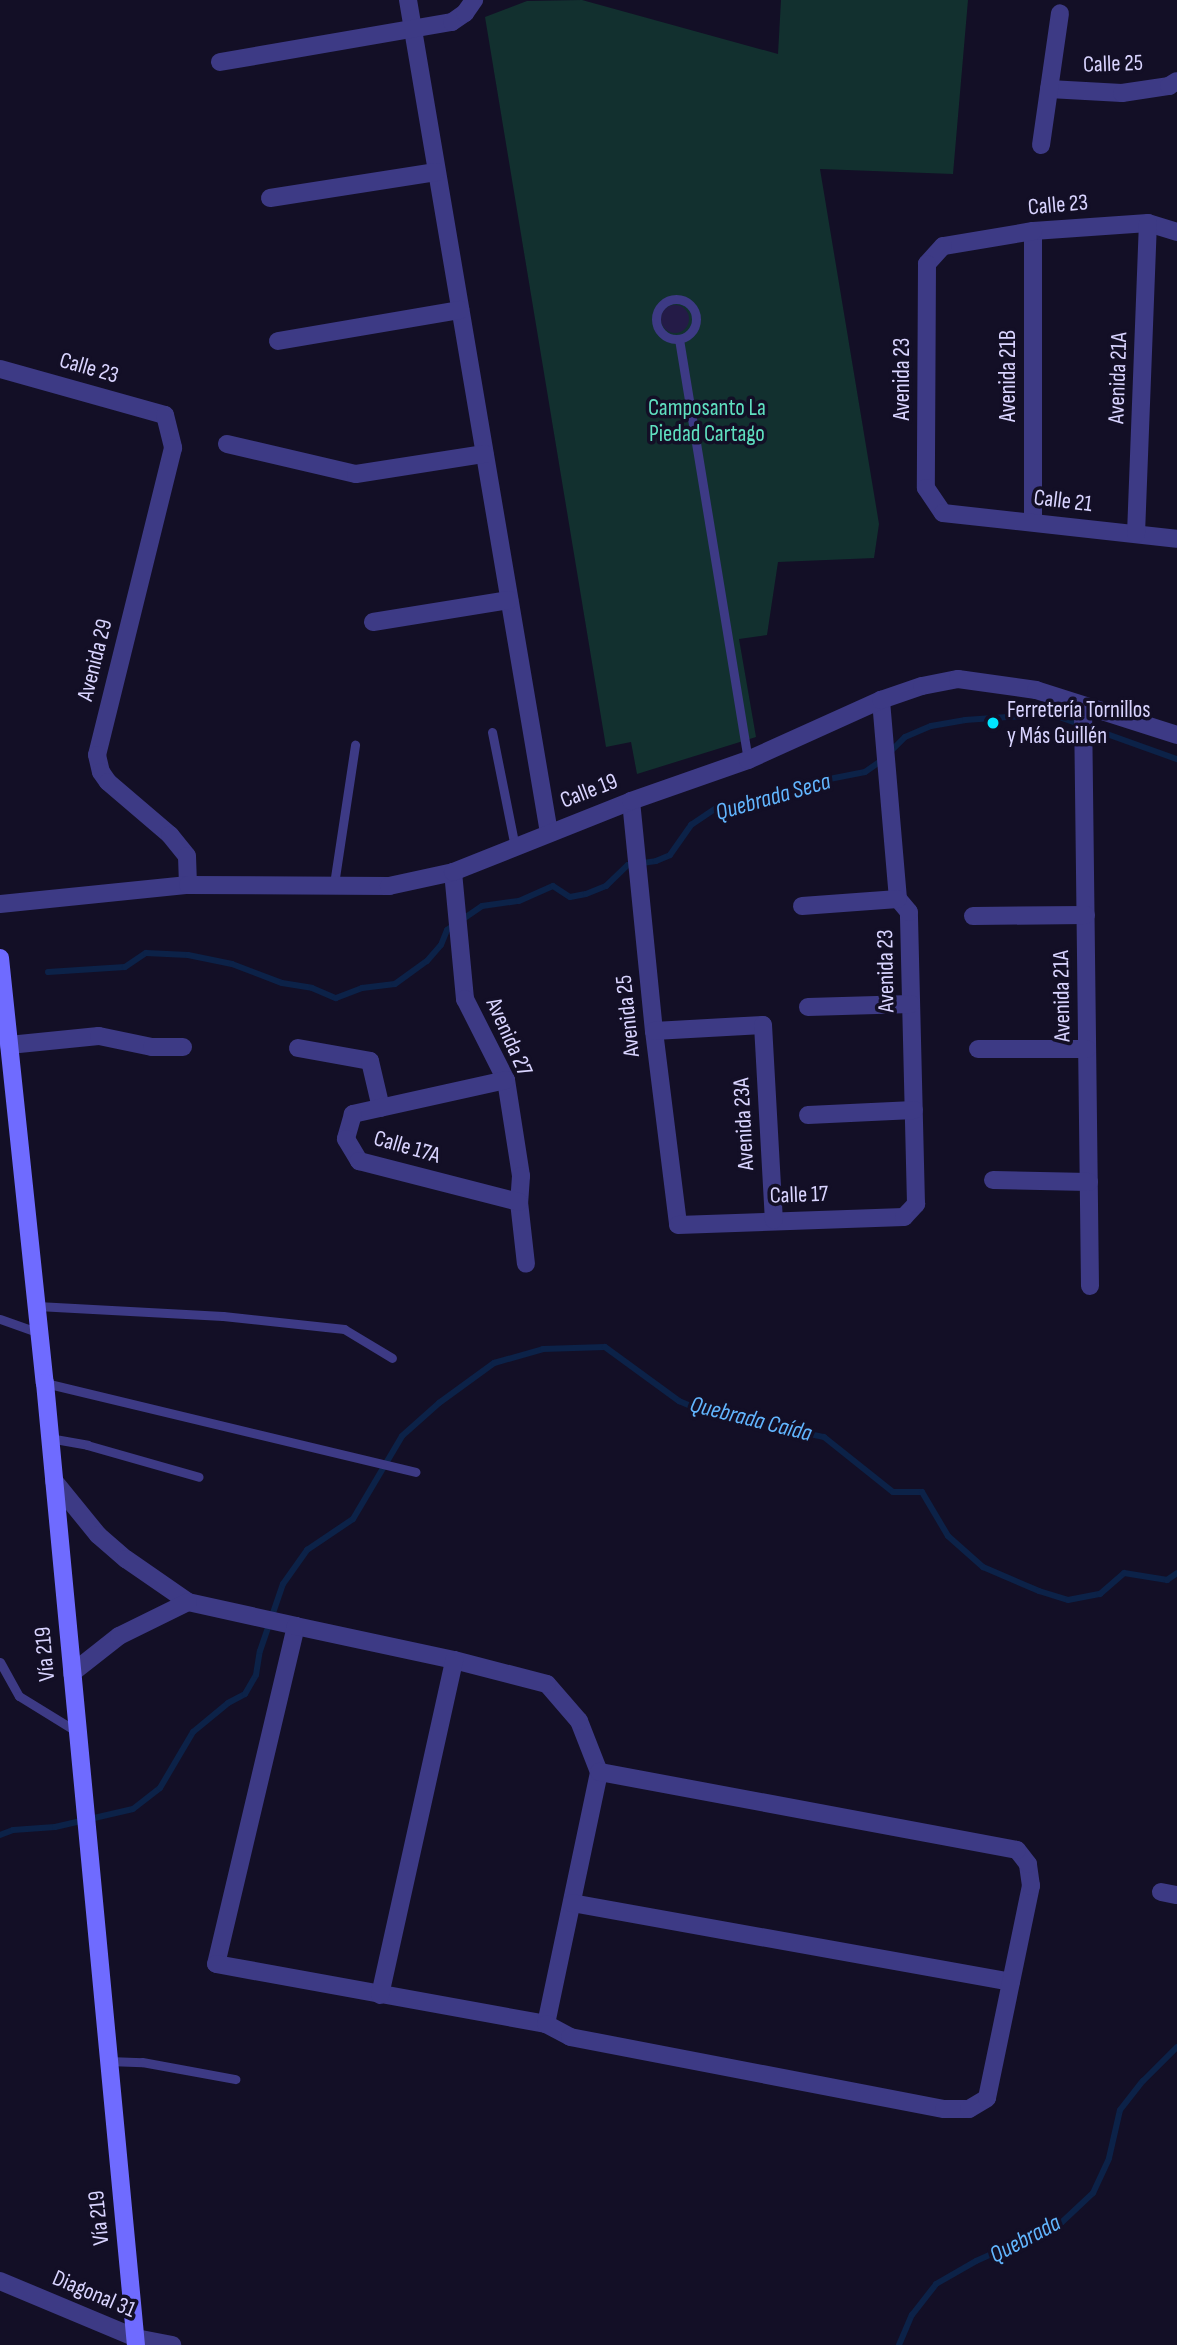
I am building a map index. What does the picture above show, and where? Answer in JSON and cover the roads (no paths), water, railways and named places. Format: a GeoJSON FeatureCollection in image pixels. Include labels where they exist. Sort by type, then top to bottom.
{"type":"FeatureCollection","features":[{"type":"Feature","properties":{"kind":"main road","name":"Vía 219"},"geometry":{"type":"LineString","coordinates":[[0,958],[45,1383],[136,2341]]}},
{"type":"Feature","properties":{"kind":"street"},"geometry":{"type":"LineString","coordinates":[[408,0],[549,833]]}},
{"type":"Feature","properties":{"kind":"street"},"geometry":{"type":"LineString","coordinates":[[220,62],[452,22],[465,13],[474,0]]}},
{"type":"Feature","properties":{"kind":"street"},"geometry":{"type":"LineString","coordinates":[[1041,145],[1060,13]]}},
{"type":"Feature","properties":{"kind":"street","name":"Calle 25"},"geometry":{"type":"LineString","coordinates":[[1049,89],[1122,93],[1169,86],[1177,81]]}},
{"type":"Feature","properties":{"kind":"street"},"geometry":{"type":"LineString","coordinates":[[270,198],[436,172]]}},
{"type":"Feature","properties":{"kind":"street","name":"Calle 23"},"geometry":{"type":"LineString","coordinates":[[943,246],[1033,231],[1148,223],[1177,232]]}},
{"type":"Feature","properties":{"kind":"street","name":"Avenida 21A"},"geometry":{"type":"LineString","coordinates":[[1136,534],[1148,223]]}},
{"type":"Feature","properties":{"kind":"street","name":"Avenida 21B"},"geometry":{"type":"LineString","coordinates":[[1033,231],[1033,522]]}},
{"type":"Feature","properties":{"kind":"street","name":"Avenida 23"},"geometry":{"type":"LineString","coordinates":[[943,246],[927,264],[926,488],[943,513]]}},
{"type":"Feature","properties":{"kind":"street"},"geometry":{"type":"LineString","coordinates":[[278,341],[460,310]]}},
{"type":"Feature","properties":{"kind":"street","name":"Calle 23"},"geometry":{"type":"LineString","coordinates":[[0,369],[165,415]]}},
{"type":"Feature","properties":{"kind":"street","name":"Avenida 29"},"geometry":{"type":"LineString","coordinates":[[165,415],[173,448],[97,755],[101,772],[108,782],[170,835],[187,856],[188,885]]}},
{"type":"Feature","properties":{"kind":"street"},"geometry":{"type":"LineString","coordinates":[[227,444],[356,474],[485,454]]}},
{"type":"Feature","properties":{"kind":"street","name":"Calle 21"},"geometry":{"type":"LineString","coordinates":[[943,513],[1177,538]]}},
{"type":"Feature","properties":{"kind":"street"},"geometry":{"type":"LineString","coordinates":[[373,622],[509,600]]}},
{"type":"Feature","properties":{"kind":"street","name":"Calle 19"},"geometry":{"type":"LineString","coordinates":[[0,904],[188,885],[389,886],[453,872],[631,801],[748,760],[881,700],[922,686],[958,679],[1036,690],[1177,735]]}},
{"type":"Feature","properties":{"kind":"street","name":"Avenida 23"},"geometry":{"type":"LineString","coordinates":[[881,700],[898,899],[909,912],[916,1204]]}},
{"type":"Feature","properties":{"kind":"street","name":"Avenida 21A"},"geometry":{"type":"LineString","coordinates":[[1083,706],[1090,1286]]}},
{"type":"Feature","properties":{"kind":"street","name":"Avenida 25"},"geometry":{"type":"LineString","coordinates":[[631,801],[654,1031],[678,1225]]}},
{"type":"Feature","properties":{"kind":"street","name":"Avenida 27"},"geometry":{"type":"LineString","coordinates":[[453,872],[465,999],[506,1080],[521,1175],[519,1202],[526,1264]]}},
{"type":"Feature","properties":{"kind":"street"},"geometry":{"type":"LineString","coordinates":[[802,906],[898,899]]}},
{"type":"Feature","properties":{"kind":"street"},"geometry":{"type":"LineString","coordinates":[[973,916],[1086,915]]}},
{"type":"Feature","properties":{"kind":"street"},"geometry":{"type":"LineString","coordinates":[[808,1007],[911,1004]]}},
{"type":"Feature","properties":{"kind":"street","name":"Avenida 23A"},"geometry":{"type":"LineString","coordinates":[[654,1031],[763,1025],[774,1220]]}},
{"type":"Feature","properties":{"kind":"street"},"geometry":{"type":"LineString","coordinates":[[9,1045],[99,1036],[152,1047],[183,1047]]}},
{"type":"Feature","properties":{"kind":"street"},"geometry":{"type":"LineString","coordinates":[[298,1048],[370,1060],[381,1108]]}},
{"type":"Feature","properties":{"kind":"street"},"geometry":{"type":"LineString","coordinates":[[978,1049],[1087,1049]]}},
{"type":"Feature","properties":{"kind":"street","name":"Calle 17A"},"geometry":{"type":"LineString","coordinates":[[506,1080],[353,1114],[346,1139],[359,1161],[519,1202]]}},
{"type":"Feature","properties":{"kind":"street"},"geometry":{"type":"LineString","coordinates":[[808,1115],[914,1110]]}},
{"type":"Feature","properties":{"kind":"street"},"geometry":{"type":"LineString","coordinates":[[993,1180],[1089,1182]]}},
{"type":"Feature","properties":{"kind":"street","name":"Calle 17"},"geometry":{"type":"LineString","coordinates":[[678,1225],[904,1217],[916,1204]]}},
{"type":"Feature","properties":{"kind":"street"},"geometry":{"type":"LineString","coordinates":[[54,1481],[98,1535],[126,1559],[188,1602],[454,1660],[547,1684],[579,1721],[599,1772],[546,2024]]}},
{"type":"Feature","properties":{"kind":"street"},"geometry":{"type":"LineString","coordinates":[[72,1674],[119,1636],[188,1602]]}},
{"type":"Feature","properties":{"kind":"street"},"geometry":{"type":"LineString","coordinates":[[296,1626],[216,1964],[546,2024],[570,2037],[944,2109],[969,2109],[988,2098],[1031,1886],[1028,1864],[1017,1850],[599,1772]]}},
{"type":"Feature","properties":{"kind":"street"},"geometry":{"type":"LineString","coordinates":[[380,1995],[454,1660]]}},
{"type":"Feature","properties":{"kind":"street"},"geometry":{"type":"LineString","coordinates":[[572,1903],[1011,1982]]}},
{"type":"Feature","properties":{"kind":"street","name":"Diagonal 31"},"geometry":{"type":"LineString","coordinates":[[0,2281],[136,2341],[172,2345]]}},
{"type":"Feature","properties":{"kind":"lane"},"geometry":{"type":"LineString","coordinates":[[672,299],[689,304],[695,315],[690,333],[679,339],[660,332],[655,319],[660,306],[672,299]]}},
{"type":"Feature","properties":{"kind":"lane"},"geometry":{"type":"LineString","coordinates":[[679,339],[748,760]]}},
{"type":"Feature","properties":{"kind":"lane"},"geometry":{"type":"LineString","coordinates":[[492,732],[515,847]]}},
{"type":"Feature","properties":{"kind":"lane"},"geometry":{"type":"LineString","coordinates":[[334,884],[355,745]]}},
{"type":"Feature","properties":{"kind":"lane"},"geometry":{"type":"LineString","coordinates":[[37,1306],[223,1316],[344,1329],[393,1358]]}},
{"type":"Feature","properties":{"kind":"lane"},"geometry":{"type":"LineString","coordinates":[[0,1319],[40,1333]]}},
{"type":"Feature","properties":{"kind":"lane"},"geometry":{"type":"LineString","coordinates":[[45,1383],[415,1472]]}},
{"type":"Feature","properties":{"kind":"lane"},"geometry":{"type":"LineString","coordinates":[[49,1438],[87,1445],[199,1477]]}},
{"type":"Feature","properties":{"kind":"lane"},"geometry":{"type":"LineString","coordinates":[[0,1662],[19,1696],[76,1731]]}},
{"type":"Feature","properties":{"kind":"lane"},"geometry":{"type":"LineString","coordinates":[[108,2061],[142,2062],[235,2079]]}},
{"type":"Feature","properties":{"kind":"waterway","name":"Quebrada Seca"},"geometry":{"type":"LineString","coordinates":[[890,752],[905,737],[931,726],[965,720],[1051,714],[1177,759]]}},
{"type":"Feature","properties":{"kind":"waterway","name":"Quebrada Seca"},"geometry":{"type":"LineString","coordinates":[[48,972],[125,967],[146,953],[188,955],[232,964],[282,983],[312,988],[336,998],[362,988],[395,984],[427,961],[441,945],[447,930],[482,906],[519,901],[553,886],[570,897],[586,894],[606,886],[628,865],[656,861],[670,855],[691,825],[715,809],[814,782],[865,772],[882,760]]}},
{"type":"Feature","properties":{"kind":"waterway","name":"Quebrada Caída"},"geometry":{"type":"LineString","coordinates":[[0,1835],[13,1830],[55,1827],[133,1809],[160,1788],[193,1732],[228,1703],[245,1694],[256,1675],[260,1651],[283,1584],[307,1550],[353,1519],[402,1436],[439,1403],[494,1363],[543,1349],[605,1347],[679,1401],[705,1412],[824,1437],[893,1492],[922,1492],[948,1536],[983,1567],[1039,1591],[1068,1600],[1100,1594],[1124,1573],[1167,1580],[1177,1573]]}},
{"type":"Feature","properties":{"kind":"waterway","name":"Quebrada"},"geometry":{"type":"LineString","coordinates":[[899,2345],[912,2315],[936,2284],[976,2261],[1061,2223],[1093,2193],[1109,2158],[1120,2110],[1143,2081],[1177,2047]]}},
{"type":"Feature","properties":{"kind":"place","name":"Ferretería Tornillos y Más Guillén"},"geometry":{"type":"Point","coordinates":[993,723]}},
{"type":"Feature","properties":{"kind":"park label","name":"Camposanto La Piedad Cartago"},"geometry":{"type":"Point","coordinates":[707,421]}}]}
